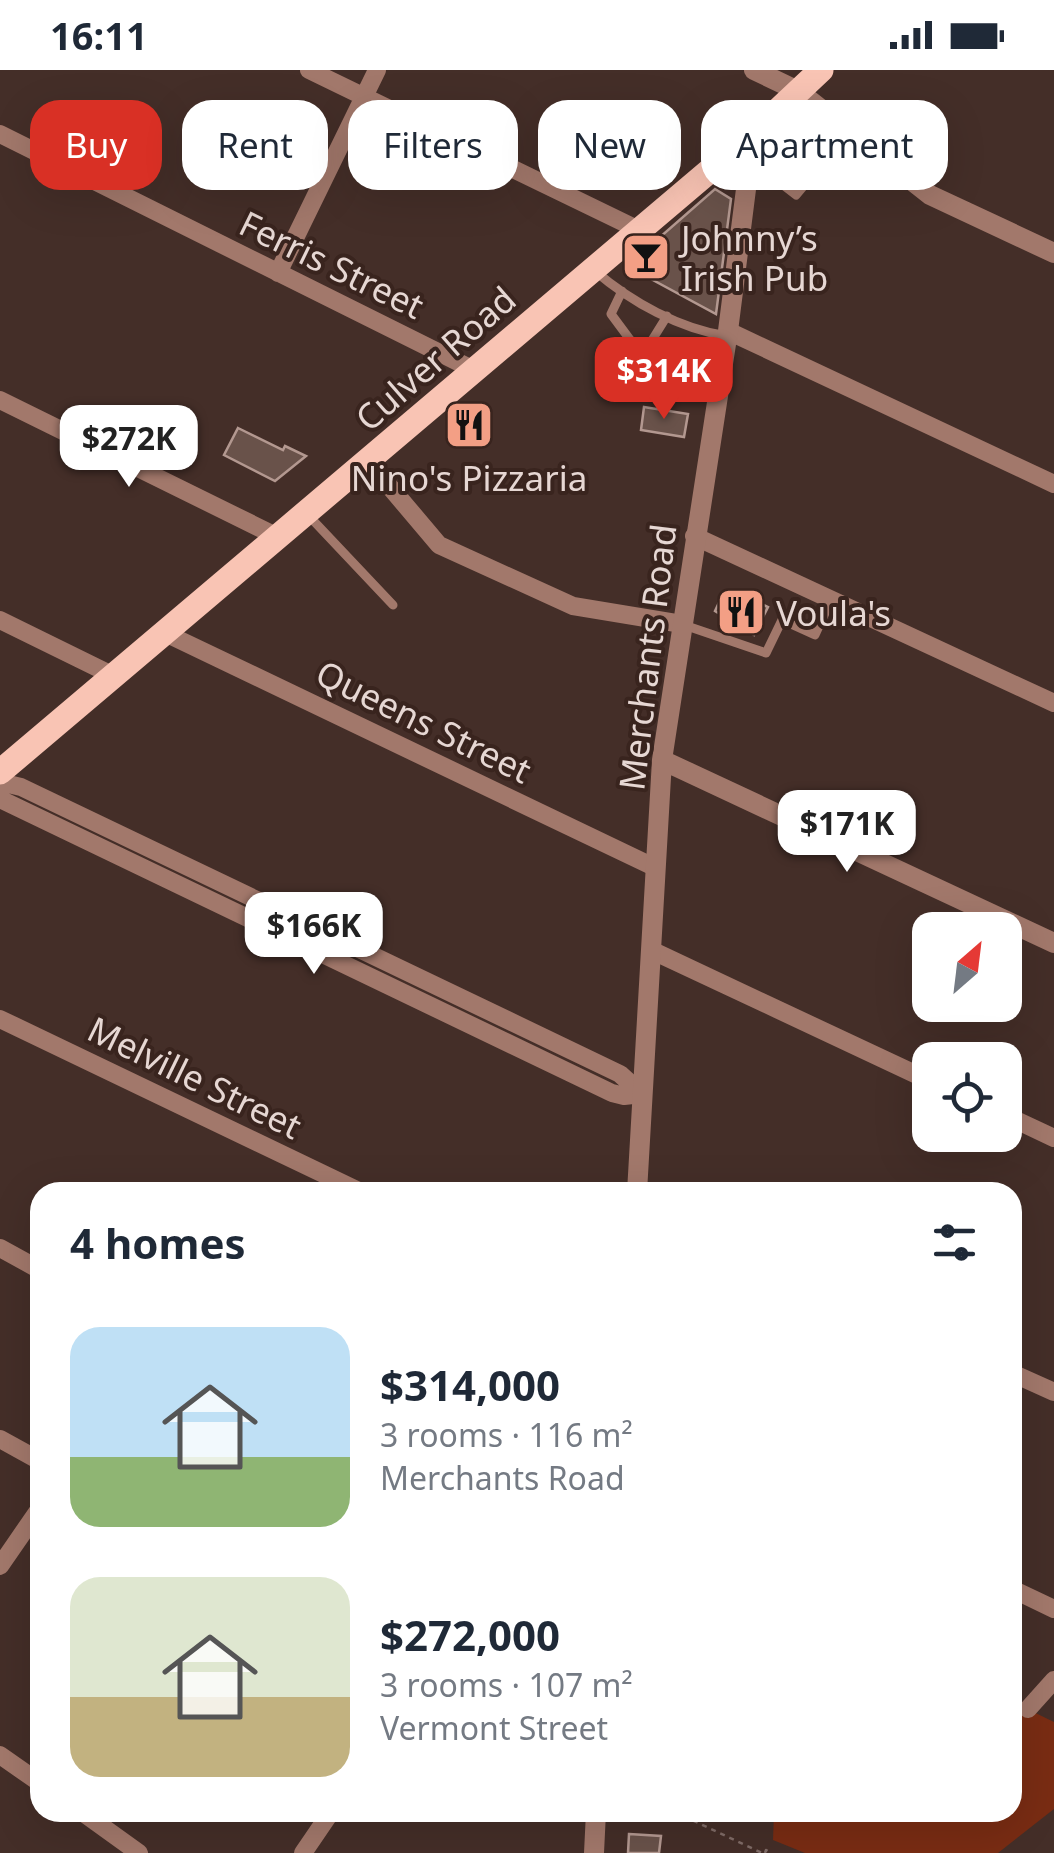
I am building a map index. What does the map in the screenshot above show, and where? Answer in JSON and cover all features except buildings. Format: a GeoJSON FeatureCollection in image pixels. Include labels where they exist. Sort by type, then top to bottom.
{"type":"FeatureCollection","features":[{"type":"Feature","properties":{"kind":"main road","name":"Culver Road"},"geometry":{"type":"LineString","coordinates":[[789,100],[821,70]]}},
{"type":"Feature","properties":{"kind":"main road","name":"Culver Road"},"geometry":{"type":"LineString","coordinates":[[0,772],[701,178]]}},
{"type":"Feature","properties":{"kind":"street"},"geometry":{"type":"LineString","coordinates":[[309,70],[639,230]]}},
{"type":"Feature","properties":{"kind":"street"},"geometry":{"type":"LineString","coordinates":[[278,274],[376,70]]}},
{"type":"Feature","properties":{"kind":"street"},"geometry":{"type":"LineString","coordinates":[[754,70],[809,100]]}},
{"type":"Feature","properties":{"kind":"street","name":"Ferris Street"},"geometry":{"type":"LineString","coordinates":[[0,134],[474,370]]}},
{"type":"Feature","properties":{"kind":"street","name":"Merchants Road"},"geometry":{"type":"LineString","coordinates":[[638,1182],[662,760],[746,190]]}},
{"type":"Feature","properties":{"kind":"street"},"geometry":{"type":"LineString","coordinates":[[923,190],[1054,253]]}},
{"type":"Feature","properties":{"kind":"street"},"geometry":{"type":"LineString","coordinates":[[727,333],[1054,484]]}},
{"type":"Feature","properties":{"kind":"street"},"geometry":{"type":"LineString","coordinates":[[0,400],[278,536]]}},
{"type":"Feature","properties":{"kind":"street"},"geometry":{"type":"LineString","coordinates":[[368,461],[439,545],[573,606],[682,624]]}},
{"type":"Feature","properties":{"kind":"street"},"geometry":{"type":"LineString","coordinates":[[694,536],[1054,703]]}},
{"type":"Feature","properties":{"kind":"street"},"geometry":{"type":"LineString","coordinates":[[0,620],[114,676]]}},
{"type":"Feature","properties":{"kind":"street","name":"Queens Street"},"geometry":{"type":"LineString","coordinates":[[165,633],[656,868]]}},
{"type":"Feature","properties":{"kind":"street"},"geometry":{"type":"LineString","coordinates":[[662,760],[1054,943]]}},
{"type":"Feature","properties":{"kind":"street"},"geometry":{"type":"LineString","coordinates":[[0,782],[22,787],[620,1074],[642,1094]]}},
{"type":"Feature","properties":{"kind":"street"},"geometry":{"type":"LineString","coordinates":[[0,798],[612,1092],[624,1096],[642,1094]]}},
{"type":"Feature","properties":{"kind":"street"},"geometry":{"type":"LineString","coordinates":[[653,951],[912,1072]]}},
{"type":"Feature","properties":{"kind":"street","name":"Melville Street"},"geometry":{"type":"LineString","coordinates":[[0,1019],[340,1182]]}},
{"type":"Feature","properties":{"kind":"street"},"geometry":{"type":"LineString","coordinates":[[1022,1123],[1054,1138]]}},
{"type":"Feature","properties":{"kind":"street"},"geometry":{"type":"LineString","coordinates":[[0,1248],[30,1264]]}},
{"type":"Feature","properties":{"kind":"street"},"geometry":{"type":"LineString","coordinates":[[1022,1378],[1054,1392]]}},
{"type":"Feature","properties":{"kind":"street"},"geometry":{"type":"LineString","coordinates":[[0,1439],[30,1456]]}},
{"type":"Feature","properties":{"kind":"street"},"geometry":{"type":"LineString","coordinates":[[0,1566],[30,1522]]}},
{"type":"Feature","properties":{"kind":"street"},"geometry":{"type":"LineString","coordinates":[[1022,1594],[1054,1609]]}},
{"type":"Feature","properties":{"kind":"street"},"geometry":{"type":"LineString","coordinates":[[1028,1709],[1054,1680]]}},
{"type":"Feature","properties":{"kind":"street"},"geometry":{"type":"LineString","coordinates":[[0,1756],[30,1777]]}},
{"type":"Feature","properties":{"kind":"street"},"geometry":{"type":"LineString","coordinates":[[96,1822],[139,1853]]}},
{"type":"Feature","properties":{"kind":"street"},"geometry":{"type":"LineString","coordinates":[[303,1853],[324,1822]]}},
{"type":"Feature","properties":{"kind":"street"},"geometry":{"type":"LineString","coordinates":[[594,1853],[596,1822]]}},
{"type":"Feature","properties":{"kind":"lane"},"geometry":{"type":"LineString","coordinates":[[593,269],[622,291],[700,332],[727,333]]}},
{"type":"Feature","properties":{"kind":"lane"},"geometry":{"type":"LineString","coordinates":[[622,291],[612,314],[634,345],[649,345],[667,316]]}},
{"type":"Feature","properties":{"kind":"lane"},"geometry":{"type":"LineString","coordinates":[[628,380],[718,393]]}},
{"type":"Feature","properties":{"kind":"lane"},"geometry":{"type":"LineString","coordinates":[[306,513],[393,605]]}},
{"type":"Feature","properties":{"kind":"lane"},"geometry":{"type":"LineString","coordinates":[[682,624],[766,653],[782,620],[814,635],[831,600]]}},
{"type":"Feature","properties":{"kind":"lane"},"geometry":{"type":"LineString","coordinates":[[336,961],[345,942]]}},
{"type":"Feature","properties":{"kind":"path"},"geometry":{"type":"LineString","coordinates":[[697,1822],[763,1853],[771,1853]]}},
{"type":"Feature","properties":{"kind":"shaded area"},"geometry":{"type":"Polygon","coordinates":[[[1022,1706],[1054,1722],[1054,1809],[998,1853],[805,1853],[773,1840],[774,1822],[1022,1822],[1022,1706]]]}},
{"type":"Feature","properties":{"kind":"place","name":"Johnny’s Irish Pub"},"geometry":{"type":"Point","coordinates":[646,257]}},
{"type":"Feature","properties":{"kind":"place","name":"Nino's Pizzaria"},"geometry":{"type":"Point","coordinates":[469,425]}},
{"type":"Feature","properties":{"kind":"place","name":"Voula's"},"geometry":{"type":"Point","coordinates":[741,612]}}]}
